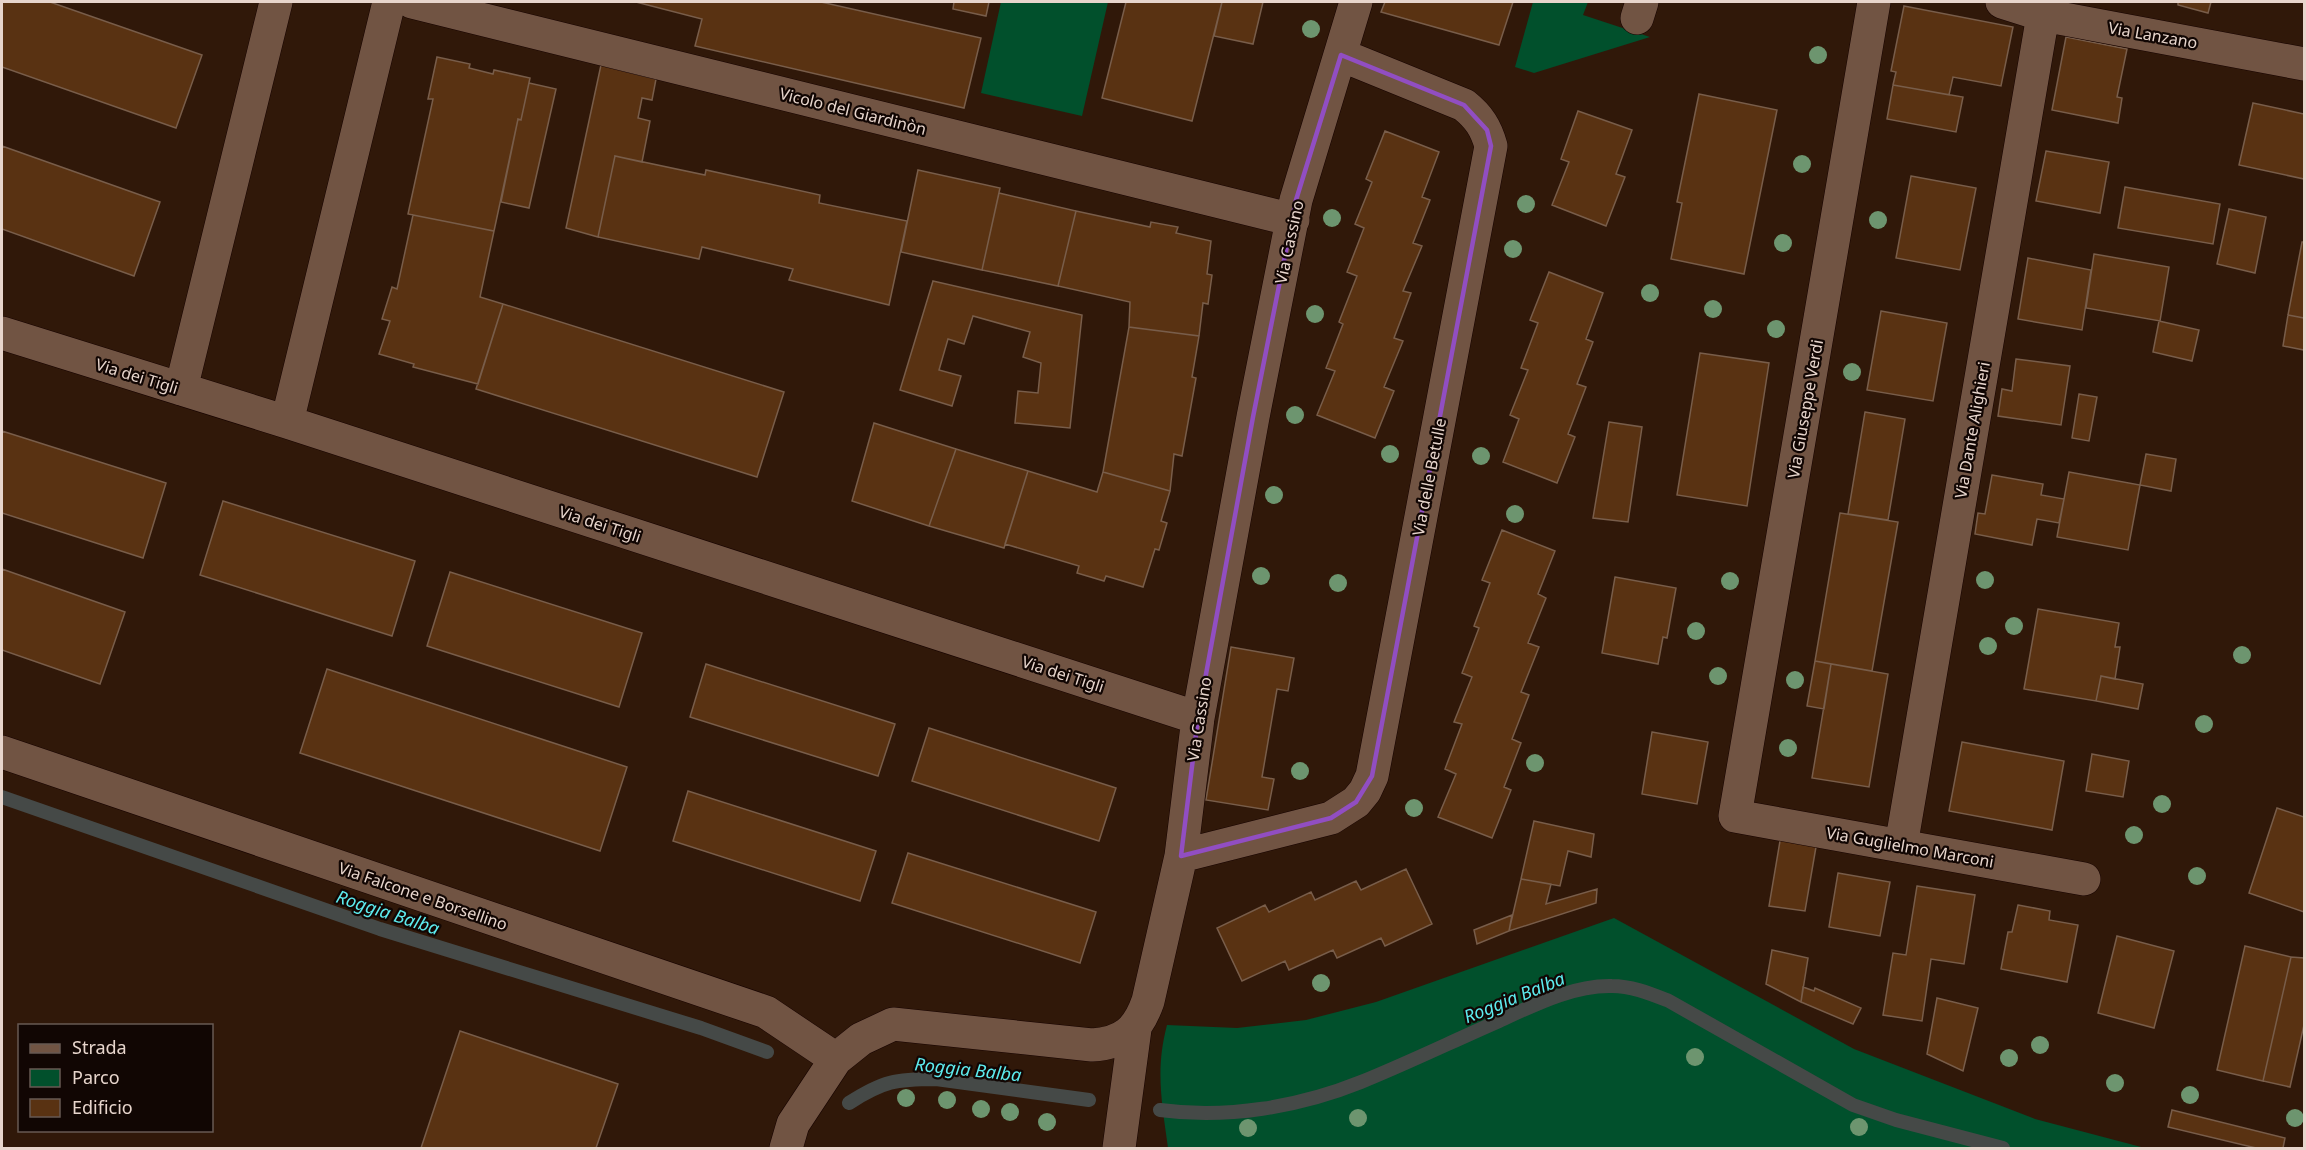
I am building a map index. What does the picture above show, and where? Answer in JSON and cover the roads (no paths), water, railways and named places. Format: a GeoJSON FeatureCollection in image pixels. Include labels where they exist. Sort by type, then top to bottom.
{"type":"FeatureCollection","features":[{"type":"Feature","properties":{"kind":"street"},"geometry":{"type":"LineString","coordinates":[[181,389],[276,2]]}},
{"type":"Feature","properties":{"kind":"street"},"geometry":{"type":"LineString","coordinates":[[287,422],[388,2]]}},
{"type":"Feature","properties":{"kind":"street","name":"Vicolo del Giardinòn"},"geometry":{"type":"LineString","coordinates":[[412,2],[1293,220]]}},
{"type":"Feature","properties":{"kind":"street","name":"Via Cassino"},"geometry":{"type":"LineString","coordinates":[[1119,1149],[1135,1029],[1148,1000],[1181,856],[1198,718],[1253,417],[1296,200],[1356,2]]}},
{"type":"Feature","properties":{"kind":"street","name":"Via Giuseppe Verdi"},"geometry":{"type":"LineString","coordinates":[[1735,816],[1874,2]]}},
{"type":"Feature","properties":{"kind":"street","name":"Via Lanzano"},"geometry":{"type":"LineString","coordinates":[[2002,2],[2043,15],[2304,64]]}},
{"type":"Feature","properties":{"kind":"street","name":"Via Dante Alighieri"},"geometry":{"type":"LineString","coordinates":[[1901,846],[2043,15]]}},
{"type":"Feature","properties":{"kind":"street","name":"Via delle Betulle"},"geometry":{"type":"LineString","coordinates":[[1181,856],[1331,818],[1356,802],[1365,791],[1372,776],[1491,146],[1487,130],[1475,114],[1464,105],[1341,55]]}},
{"type":"Feature","properties":{"kind":"street","name":"Via dei Tigli"},"geometry":{"type":"LineString","coordinates":[[2,333],[287,422],[1198,718]]}},
{"type":"Feature","properties":{"kind":"street","name":"Via Falcone e Borsellino"},"geometry":{"type":"LineString","coordinates":[[2,752],[766,1012],[836,1059]]}},
{"type":"Feature","properties":{"kind":"street","name":"Via Guglielmo Marconi"},"geometry":{"type":"LineString","coordinates":[[1735,816],[2084,879]]}},
{"type":"Feature","properties":{"kind":"street"},"geometry":{"type":"LineString","coordinates":[[786,1149],[793,1124],[836,1059],[861,1039],[893,1024],[1092,1045],[1107,1044],[1135,1029]]}},
{"type":"Feature","properties":{"kind":"waterway","name":"Roggia Balba"},"geometry":{"type":"LineString","coordinates":[[2,797],[380,929],[701,1028],[767,1052]]}},
{"type":"Feature","properties":{"kind":"waterway","name":"Roggia Balba"},"geometry":{"type":"LineString","coordinates":[[1160,1110],[1237,1112],[1313,1098],[1379,1075],[1554,997],[1583,989],[1619,986],[1669,1001],[1853,1105],[1896,1120],[2003,1148]]}},
{"type":"Feature","properties":{"kind":"waterway","name":"Roggia Balba"},"geometry":{"type":"LineString","coordinates":[[849,1103],[871,1090],[890,1083],[922,1079],[1089,1100]]}}]}
